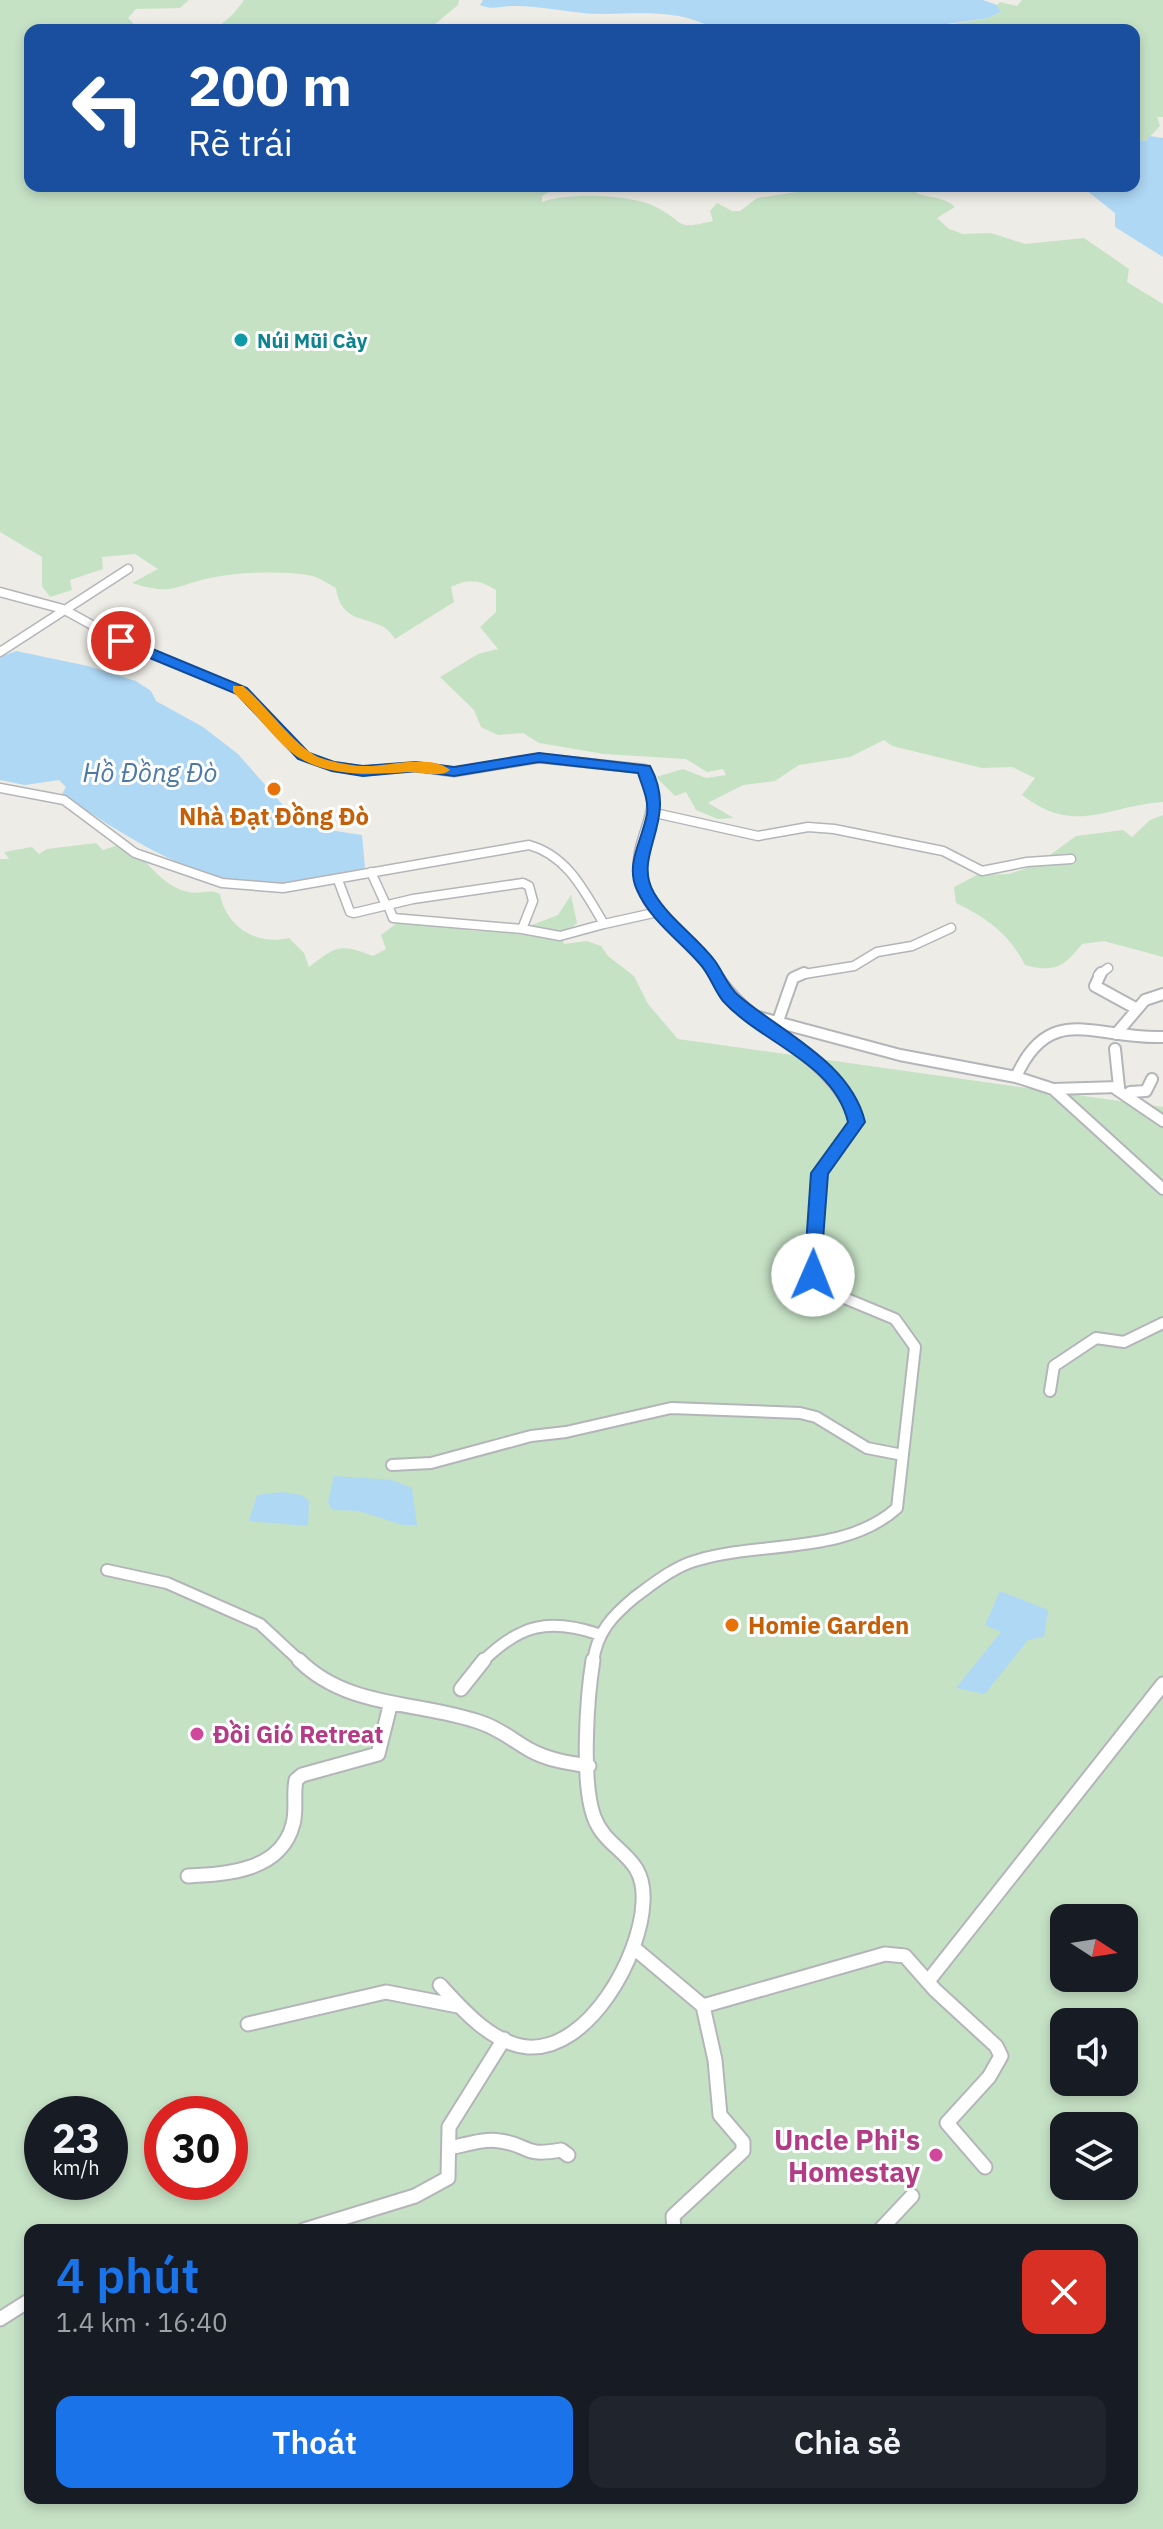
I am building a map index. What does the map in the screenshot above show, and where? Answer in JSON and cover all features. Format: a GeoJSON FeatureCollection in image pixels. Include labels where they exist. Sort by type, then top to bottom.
{"type":"FeatureCollection","features":[{"type":"Feature","properties":{"kind":"street"},"geometry":{"type":"LineString","coordinates":[[0,652],[128,569]]}},
{"type":"Feature","properties":{"kind":"street"},"geometry":{"type":"LineString","coordinates":[[0,592],[63,609],[121,641],[242,691],[290,744],[314,761],[363,771],[416,767],[454,772],[539,758],[640,767],[650,781],[655,813],[638,871],[645,892],[658,912],[708,963],[729,997],[792,1042],[832,1076],[850,1098],[854,1109],[857,1122],[819,1173],[813,1275],[830,1292],[895,1319],[915,1347],[897,1508],[889,1521],[841,1536],[696,1560],[655,1584],[598,1634],[589,1673],[589,1766],[593,1816],[642,1876],[644,1891],[634,1948],[605,2000],[586,2022],[555,2045],[543,2049],[504,2039],[458,2006],[440,1985]]}},
{"type":"Feature","properties":{"kind":"street"},"geometry":{"type":"LineString","coordinates":[[0,788],[64,800],[135,853],[209,880],[283,888],[514,845],[538,846],[553,852],[563,861],[604,924]]}},
{"type":"Feature","properties":{"kind":"street"},"geometry":{"type":"LineString","coordinates":[[655,813],[758,836],[808,827],[834,829],[943,851],[982,871],[1027,862],[1071,859]]}},
{"type":"Feature","properties":{"kind":"street"},"geometry":{"type":"LineString","coordinates":[[371,872],[393,918],[522,929],[560,936],[658,912]]}},
{"type":"Feature","properties":{"kind":"street"},"geometry":{"type":"LineString","coordinates":[[338,880],[350,912],[523,883],[529,886],[533,901],[522,929]]}},
{"type":"Feature","properties":{"kind":"street"},"geometry":{"type":"LineString","coordinates":[[778,1021],[793,978],[800,973],[854,966],[877,952],[912,946],[951,928]]}},
{"type":"Feature","properties":{"kind":"street"},"geometry":{"type":"LineString","coordinates":[[1108,968],[1097,975],[1095,986],[1137,1009]]}},
{"type":"Feature","properties":{"kind":"street"},"geometry":{"type":"LineString","coordinates":[[1116,1034],[1145,1000],[1163,994]]}},
{"type":"Feature","properties":{"kind":"street"},"geometry":{"type":"LineString","coordinates":[[753,1016],[900,1055],[1016,1077],[1053,1089],[1146,1091],[1152,1079]]}},
{"type":"Feature","properties":{"kind":"street"},"geometry":{"type":"LineString","coordinates":[[1016,1077],[1031,1041],[1048,1031],[1116,1034],[1141,1040],[1163,1037]]}},
{"type":"Feature","properties":{"kind":"street"},"geometry":{"type":"LineString","coordinates":[[1115,1049],[1120,1084],[1116,1089]]}},
{"type":"Feature","properties":{"kind":"street"},"geometry":{"type":"LineString","coordinates":[[1053,1089],[1163,1189]]}},
{"type":"Feature","properties":{"kind":"street"},"geometry":{"type":"LineString","coordinates":[[1128,1092],[1163,1121]]}},
{"type":"Feature","properties":{"kind":"street"},"geometry":{"type":"LineString","coordinates":[[1050,1391],[1054,1366],[1073,1350],[1096,1338],[1124,1342],[1163,1323]]}},
{"type":"Feature","properties":{"kind":"street"},"geometry":{"type":"LineString","coordinates":[[392,1465],[431,1463],[531,1436],[566,1432],[671,1408],[800,1413],[816,1417],[867,1448],[903,1455]]}},
{"type":"Feature","properties":{"kind":"street"},"geometry":{"type":"LineString","coordinates":[[107,1570],[167,1583],[240,1614],[272,1632],[302,1666],[333,1686],[390,1706],[429,1710],[483,1723],[530,1750],[589,1766]]}},
{"type":"Feature","properties":{"kind":"street"},"geometry":{"type":"LineString","coordinates":[[461,1689],[476,1665],[490,1653],[534,1627],[566,1624],[598,1634]]}},
{"type":"Feature","properties":{"kind":"street"},"geometry":{"type":"LineString","coordinates":[[929,1980],[1163,1684]]}},
{"type":"Feature","properties":{"kind":"street"},"geometry":{"type":"LineString","coordinates":[[188,1876],[246,1869],[265,1862],[283,1848],[293,1825],[296,1780],[302,1775],[378,1754],[390,1706]]}},
{"type":"Feature","properties":{"kind":"street"},"geometry":{"type":"LineString","coordinates":[[634,1948],[703,2006],[715,2060],[720,2115],[743,2142],[743,2151],[673,2216],[674,2224]]}},
{"type":"Feature","properties":{"kind":"street"},"geometry":{"type":"LineString","coordinates":[[703,2006],[896,1952],[905,1956],[935,1990],[996,2046],[1001,2056],[989,2077],[947,2123],[985,2167]]}},
{"type":"Feature","properties":{"kind":"street"},"geometry":{"type":"LineString","coordinates":[[248,2024],[386,1992],[458,2006]]}},
{"type":"Feature","properties":{"kind":"street"},"geometry":{"type":"LineString","coordinates":[[322,2224],[437,2186],[448,2178],[452,2168],[447,2135],[504,2039]]}},
{"type":"Feature","properties":{"kind":"street"},"geometry":{"type":"LineString","coordinates":[[449,2148],[504,2141],[527,2154],[561,2150],[568,2155]]}},
{"type":"Feature","properties":{"kind":"street"},"geometry":{"type":"LineString","coordinates":[[886,2224],[912,2196]]}},
{"type":"Feature","properties":{"kind":"street"},"geometry":{"type":"LineString","coordinates":[[0,2319],[24,2304]]}},
{"type":"Feature","properties":{"kind":"green space"},"geometry":{"type":"Polygon","coordinates":[[[0,0],[189,0],[180,8],[136,9],[128,18],[134,24],[24,24],[24,192],[549,192],[542,196],[542,202],[567,197],[617,197],[647,203],[682,224],[692,225],[713,221],[710,211],[717,203],[732,211],[740,211],[757,198],[797,192],[915,192],[955,207],[937,218],[949,229],[963,234],[991,233],[1025,244],[1084,238],[1129,269],[1127,282],[1163,304],[1163,802],[1091,815],[1059,814],[1022,795],[1035,778],[1012,767],[982,768],[892,746],[884,740],[850,757],[799,765],[775,781],[743,785],[708,803],[734,818],[718,819],[696,810],[686,792],[675,796],[656,777],[683,769],[706,778],[726,775],[723,769],[707,772],[686,759],[604,754],[539,743],[523,733],[498,735],[481,727],[474,710],[440,677],[478,654],[498,649],[480,627],[496,612],[496,590],[485,584],[468,581],[451,587],[454,602],[395,639],[380,625],[353,616],[340,601],[336,588],[308,575],[237,574],[158,589],[132,583],[158,569],[135,554],[102,557],[103,569],[70,580],[72,590],[50,597],[42,586],[42,557],[0,532],[0,0]]]}},
{"type":"Feature","properties":{"kind":"green space"},"geometry":{"type":"Polygon","coordinates":[[[244,0],[459,0],[458,5],[435,24],[220,24],[244,0]]]}},
{"type":"Feature","properties":{"kind":"green space"},"geometry":{"type":"Polygon","coordinates":[[[1022,0],[1163,0],[1163,117],[1157,117],[1160,126],[1146,141],[1140,140],[1140,24],[952,24],[988,18],[1001,12],[997,5],[1000,2],[1017,6],[1022,0]]]}},
{"type":"Feature","properties":{"kind":"green space"},"geometry":{"type":"Polygon","coordinates":[[[1163,815],[1163,957],[1104,941],[1082,944],[1058,966],[1044,968],[1025,965],[1012,944],[996,928],[956,903],[954,887],[977,875],[1009,874],[1036,865],[1076,836],[1123,830],[1132,837],[1150,820],[1163,815]]]}},
{"type":"Feature","properties":{"kind":"green space"},"geometry":{"type":"Polygon","coordinates":[[[128,842],[170,884],[188,892],[220,894],[229,916],[245,931],[266,939],[289,938],[304,953],[309,967],[339,949],[353,949],[373,956],[386,949],[381,935],[396,924],[435,920],[473,931],[516,931],[558,915],[571,895],[577,923],[562,937],[564,944],[587,941],[601,946],[608,956],[634,976],[648,1004],[678,1039],[1163,1107],[1163,2529],[0,2529],[0,859],[9,859],[4,852],[32,847],[39,854],[47,849],[96,843],[103,850],[128,842]]]}},
{"type":"Feature","properties":{"kind":"water"},"geometry":{"type":"Polygon","coordinates":[[[483,0],[983,0],[997,5],[1001,12],[988,18],[947,24],[703,24],[677,16],[648,13],[596,14],[526,6],[489,8],[480,5],[483,0]]]}},
{"type":"Feature","properties":{"kind":"water"},"geometry":{"type":"Polygon","coordinates":[[[1150,136],[1163,138],[1163,257],[1115,227],[1115,213],[1089,192],[1140,192],[1140,140],[1146,141],[1150,136]]]}},
{"type":"Feature","properties":{"kind":"water","name":"Hồ Đồng Đò"},"geometry":{"type":"Polygon","coordinates":[[[16,651],[88,666],[136,681],[151,691],[156,701],[203,727],[238,754],[289,812],[316,828],[362,835],[365,868],[287,883],[262,884],[234,880],[182,864],[132,839],[62,794],[66,787],[59,780],[25,785],[0,780],[0,657],[16,651]]]}},
{"type":"Feature","properties":{"kind":"water"},"geometry":{"type":"Polygon","coordinates":[[[334,1476],[392,1480],[412,1488],[417,1525],[403,1525],[359,1511],[332,1510],[328,1502],[334,1476]]]}},
{"type":"Feature","properties":{"kind":"water"},"geometry":{"type":"Polygon","coordinates":[[[282,1492],[302,1495],[309,1501],[308,1526],[249,1521],[257,1495],[282,1492]]]}},
{"type":"Feature","properties":{"kind":"water"},"geometry":{"type":"Polygon","coordinates":[[[1000,1591],[1048,1610],[1044,1637],[1028,1640],[985,1694],[956,1688],[1001,1632],[985,1625],[1000,1591]]]}},
{"type":"Feature","properties":{"kind":"slow traffic"},"geometry":{"type":"LineString","coordinates":[[238,689],[264,711],[290,744],[314,761],[363,771],[416,767],[442,770]]}},
{"type":"Feature","properties":{"kind":"place","name":"Núi Mũi Cày"},"geometry":{"type":"Point","coordinates":[241,340]}},
{"type":"Feature","properties":{"kind":"place","name":"Nhà Đạt Đồng Đò"},"geometry":{"type":"Point","coordinates":[274,789]}},
{"type":"Feature","properties":{"kind":"place","name":"Homie Garden"},"geometry":{"type":"Point","coordinates":[732,1625]}},
{"type":"Feature","properties":{"kind":"place","name":"Đồi Gió Retreat"},"geometry":{"type":"Point","coordinates":[197,1734]}},
{"type":"Feature","properties":{"kind":"place","name":"Uncle Phi's Homestay"},"geometry":{"type":"Point","coordinates":[936,2155]}},
{"type":"Feature","properties":{"kind":"route"},"geometry":{"type":"LineString","coordinates":[[121,641],[192,667],[242,691],[304,756],[332,766],[363,771],[416,767],[454,772],[519,759],[555,758],[644,769],[655,800],[655,813],[638,871],[645,892],[663,917],[708,963],[729,997],[792,1042],[832,1076],[850,1098],[854,1109],[857,1122],[852,1132],[819,1173],[813,1275]]}}]}
